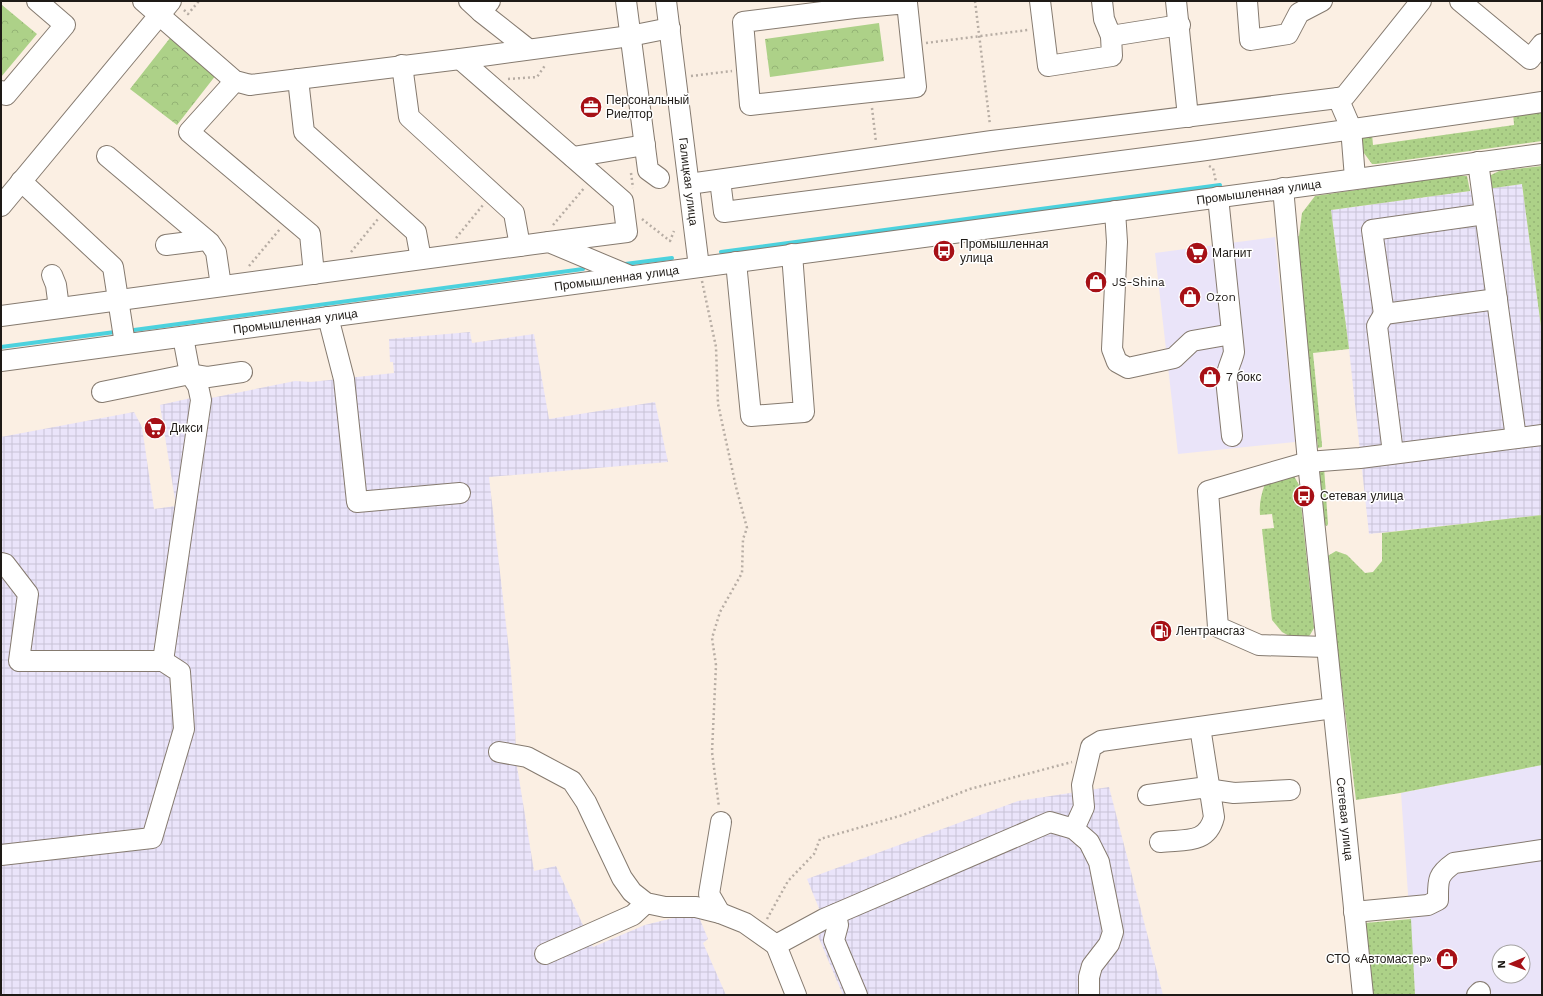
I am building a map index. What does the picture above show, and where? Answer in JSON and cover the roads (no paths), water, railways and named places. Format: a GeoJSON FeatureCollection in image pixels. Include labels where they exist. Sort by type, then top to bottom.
{"type":"FeatureCollection","features":[{"type":"Feature","properties":{"kind":"street"},"geometry":{"type":"LineString","coordinates":[[1,91],[6,95],[65,25],[37,1]]}},
{"type":"Feature","properties":{"kind":"street"},"geometry":{"type":"LineString","coordinates":[[143,1],[170,7],[235,81],[250,85],[630,36],[670,28]]}},
{"type":"Feature","properties":{"kind":"street"},"geometry":{"type":"LineString","coordinates":[[626,1],[648,170],[659,178]]}},
{"type":"Feature","properties":{"kind":"street","name":"Галицкая улица"},"geometry":{"type":"LineString","coordinates":[[666,1],[699,267]]}},
{"type":"Feature","properties":{"kind":"street"},"geometry":{"type":"LineString","coordinates":[[1040,1],[1048,66],[1112,56],[1111,36],[1104,19],[1102,1]]}},
{"type":"Feature","properties":{"kind":"street"},"geometry":{"type":"LineString","coordinates":[[1176,1],[1180,25],[1188,117]]}},
{"type":"Feature","properties":{"kind":"street"},"geometry":{"type":"LineString","coordinates":[[1247,1],[1250,40],[1288,34],[1299,13],[1322,1]]}},
{"type":"Feature","properties":{"kind":"street"},"geometry":{"type":"LineString","coordinates":[[689,184],[878,159],[992,141],[1338,98],[1345,96],[1421,1]]}},
{"type":"Feature","properties":{"kind":"street"},"geometry":{"type":"LineString","coordinates":[[1460,1],[1530,59],[1542,44]]}},
{"type":"Feature","properties":{"kind":"street"},"geometry":{"type":"LineString","coordinates":[[907,3],[916,87],[750,105],[743,22],[854,5],[907,3]]}},
{"type":"Feature","properties":{"kind":"street"},"geometry":{"type":"LineString","coordinates":[[480,4],[528,49]]}},
{"type":"Feature","properties":{"kind":"street"},"geometry":{"type":"LineString","coordinates":[[125,344],[113,267],[8,192],[170,7]]}},
{"type":"Feature","properties":{"kind":"street"},"geometry":{"type":"LineString","coordinates":[[1111,36],[1180,25]]}},
{"type":"Feature","properties":{"kind":"street"},"geometry":{"type":"LineString","coordinates":[[1,316],[520,246],[551,234],[627,232],[623,201],[595,175],[460,59]]}},
{"type":"Feature","properties":{"kind":"street"},"geometry":{"type":"LineString","coordinates":[[402,66],[409,117],[514,213],[520,246]]}},
{"type":"Feature","properties":{"kind":"street"},"geometry":{"type":"LineString","coordinates":[[298,79],[304,132],[416,232],[421,259]]}},
{"type":"Feature","properties":{"kind":"street"},"geometry":{"type":"LineString","coordinates":[[235,81],[189,132],[310,234],[314,274]]}},
{"type":"Feature","properties":{"kind":"street"},"geometry":{"type":"LineString","coordinates":[[1338,98],[1351,128],[1355,178]]}},
{"type":"Feature","properties":{"kind":"street"},"geometry":{"type":"LineString","coordinates":[[720,180],[724,212],[1199,151],[1351,128],[1542,102]]}},
{"type":"Feature","properties":{"kind":"street"},"geometry":{"type":"LineString","coordinates":[[573,157],[645,145]]}},
{"type":"Feature","properties":{"kind":"street","name":"Промышленная улица"},"geometry":{"type":"LineString","coordinates":[[1,361],[1542,154]]}},
{"type":"Feature","properties":{"kind":"street"},"geometry":{"type":"LineString","coordinates":[[107,156],[206,240],[216,252],[222,286]]}},
{"type":"Feature","properties":{"kind":"street"},"geometry":{"type":"LineString","coordinates":[[1478,162],[1516,438]]}},
{"type":"Feature","properties":{"kind":"street","name":"Сетевая улица"},"geometry":{"type":"LineString","coordinates":[[1283,188],[1326,647],[1363,995]]}},
{"type":"Feature","properties":{"kind":"street"},"geometry":{"type":"LineString","coordinates":[[1218,197],[1234,352],[1227,370],[1226,379],[1232,436]]}},
{"type":"Feature","properties":{"kind":"street"},"geometry":{"type":"LineString","coordinates":[[1115,211],[1117,242],[1112,349],[1117,362],[1128,368],[1174,358],[1192,341],[1205,337],[1232,334]]}},
{"type":"Feature","properties":{"kind":"street"},"geometry":{"type":"LineString","coordinates":[[1393,453],[1377,326],[1384,314],[1372,230],[1485,214]]}},
{"type":"Feature","properties":{"kind":"street"},"geometry":{"type":"LineString","coordinates":[[551,234],[630,276]]}},
{"type":"Feature","properties":{"kind":"street"},"geometry":{"type":"LineString","coordinates":[[166,245],[206,240]]}},
{"type":"Feature","properties":{"kind":"street"},"geometry":{"type":"LineString","coordinates":[[736,262],[751,416],[804,412],[792,254]]}},
{"type":"Feature","properties":{"kind":"street"},"geometry":{"type":"LineString","coordinates":[[52,275],[56,285],[59,308]]}},
{"type":"Feature","properties":{"kind":"street"},"geometry":{"type":"LineString","coordinates":[[1384,314],[1497,299]]}},
{"type":"Feature","properties":{"kind":"street"},"geometry":{"type":"LineString","coordinates":[[328,317],[344,378],[357,502],[460,493]]}},
{"type":"Feature","properties":{"kind":"street"},"geometry":{"type":"LineString","coordinates":[[163,661],[201,400],[198,386],[190,374],[183,337]]}},
{"type":"Feature","properties":{"kind":"street"},"geometry":{"type":"LineString","coordinates":[[102,392],[190,374],[208,377],[242,372]]}},
{"type":"Feature","properties":{"kind":"street"},"geometry":{"type":"LineString","coordinates":[[1326,647],[1259,645],[1218,627],[1208,491],[1308,462],[1360,458],[1542,435]]}},
{"type":"Feature","properties":{"kind":"street"},"geometry":{"type":"LineString","coordinates":[[1,563],[5,564],[28,594],[19,661],[163,661],[180,672],[184,729],[152,838],[1,855]]}},
{"type":"Feature","properties":{"kind":"street"},"geometry":{"type":"LineString","coordinates":[[1074,829],[1084,807],[1082,785],[1091,747],[1101,741],[1333,708]]}},
{"type":"Feature","properties":{"kind":"street"},"geometry":{"type":"LineString","coordinates":[[1160,842],[1198,838],[1205,835],[1212,828],[1214,817],[1200,727]]}},
{"type":"Feature","properties":{"kind":"street"},"geometry":{"type":"LineString","coordinates":[[499,752],[527,757],[572,781],[586,802],[622,878],[632,892],[646,903],[665,907],[696,907],[720,913],[745,923],[776,945],[796,995]]}},
{"type":"Feature","properties":{"kind":"street"},"geometry":{"type":"LineString","coordinates":[[1148,795],[1200,788],[1234,793],[1290,790]]}},
{"type":"Feature","properties":{"kind":"street"},"geometry":{"type":"LineString","coordinates":[[720,913],[709,894],[721,822]]}},
{"type":"Feature","properties":{"kind":"street"},"geometry":{"type":"LineString","coordinates":[[776,945],[836,914],[1050,822],[1074,829],[1089,842],[1099,862],[1113,932],[1109,944],[1092,966],[1089,977],[1089,995]]}},
{"type":"Feature","properties":{"kind":"street"},"geometry":{"type":"LineString","coordinates":[[1354,912],[1428,905],[1438,900],[1438,881],[1442,871],[1454,863],[1542,850]]}},
{"type":"Feature","properties":{"kind":"street"},"geometry":{"type":"LineString","coordinates":[[545,954],[633,915],[646,903]]}},
{"type":"Feature","properties":{"kind":"street"},"geometry":{"type":"LineString","coordinates":[[836,914],[838,924],[834,940],[857,995]]}},
{"type":"Feature","properties":{"kind":"waterway"},"geometry":{"type":"LineString","coordinates":[[721,252],[1220,185]]}},
{"type":"Feature","properties":{"kind":"waterway"},"geometry":{"type":"LineString","coordinates":[[625,264],[672,258]]}},
{"type":"Feature","properties":{"kind":"waterway"},"geometry":{"type":"LineString","coordinates":[[134,330],[583,269]]}},
{"type":"Feature","properties":{"kind":"waterway"},"geometry":{"type":"LineString","coordinates":[[1,347],[115,332]]}},
{"type":"Feature","properties":{"kind":"place","name":"Персональный Риелтор"},"geometry":{"type":"Point","coordinates":[591,107]}},
{"type":"Feature","properties":{"kind":"place","name":"Промышленная улица"},"geometry":{"type":"Point","coordinates":[944,251]}},
{"type":"Feature","properties":{"kind":"place","name":"Магнит"},"geometry":{"type":"Point","coordinates":[1197,253]}},
{"type":"Feature","properties":{"kind":"place","name":"JS-Shina"},"geometry":{"type":"Point","coordinates":[1096,282]}},
{"type":"Feature","properties":{"kind":"place","name":"Ozon"},"geometry":{"type":"Point","coordinates":[1190,297]}},
{"type":"Feature","properties":{"kind":"place","name":"7 бокс"},"geometry":{"type":"Point","coordinates":[1210,377]}},
{"type":"Feature","properties":{"kind":"place","name":"Дикси"},"geometry":{"type":"Point","coordinates":[155,428]}},
{"type":"Feature","properties":{"kind":"place","name":"Сетевая улица"},"geometry":{"type":"Point","coordinates":[1304,496]}},
{"type":"Feature","properties":{"kind":"place","name":"Лентрансгаз"},"geometry":{"type":"Point","coordinates":[1161,631]}},
{"type":"Feature","properties":{"kind":"place","name":"СТО «Автомастер»"},"geometry":{"type":"Point","coordinates":[1447,959]}}]}
